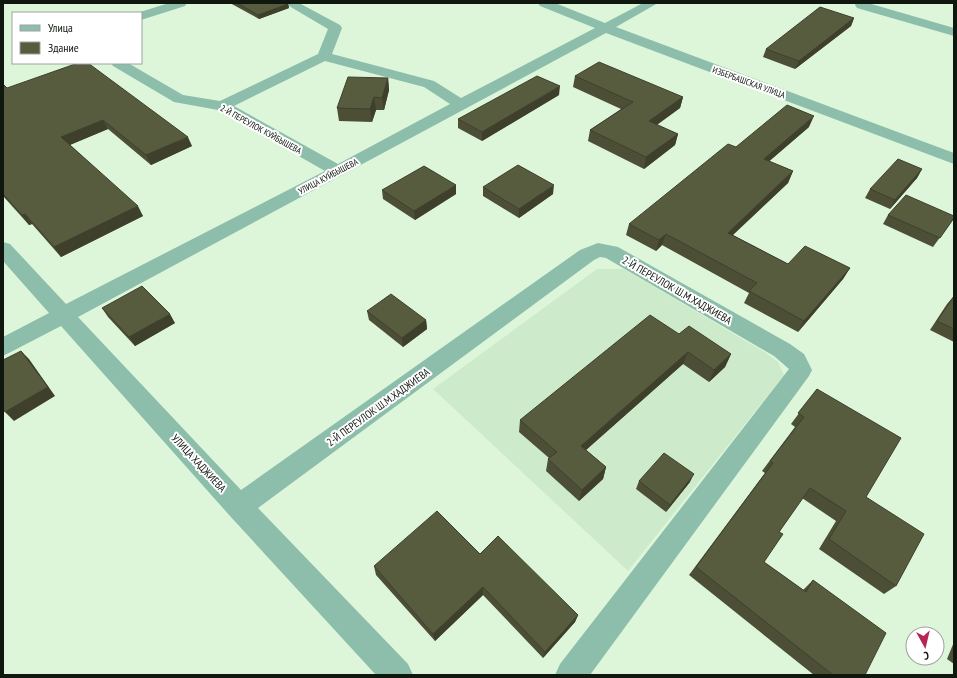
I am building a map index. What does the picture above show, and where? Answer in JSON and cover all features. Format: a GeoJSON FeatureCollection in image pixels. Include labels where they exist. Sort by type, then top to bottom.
{"type":"FeatureCollection","features":[{"type":"Feature","properties":{"kind":"street"},"geometry":{"type":"LineString","coordinates":[[142,16],[181,3]]}},
{"type":"Feature","properties":{"kind":"street"},"geometry":{"type":"LineString","coordinates":[[290,3],[335,28],[324,56]]}},
{"type":"Feature","properties":{"kind":"street","name":"ИЗБЕРБАШСКАЯ УЛИЦА"},"geometry":{"type":"LineString","coordinates":[[544,3],[606,28],[954,158]]}},
{"type":"Feature","properties":{"kind":"street","name":"УЛИЦА КУЙБЫШЕВА"},"geometry":{"type":"LineString","coordinates":[[3,347],[338,172],[461,104],[652,3]]}},
{"type":"Feature","properties":{"kind":"street"},"geometry":{"type":"LineString","coordinates":[[861,5],[954,32]]}},
{"type":"Feature","properties":{"kind":"street"},"geometry":{"type":"LineString","coordinates":[[222,106],[324,56],[429,84],[461,104]]}},
{"type":"Feature","properties":{"kind":"street","name":"2-Й ПЕРЕУЛОК КУЙБЫШЕВА"},"geometry":{"type":"LineString","coordinates":[[120,64],[179,99],[222,106],[338,172]]}},
{"type":"Feature","properties":{"kind":"street","name":"УЛИЦА ХАДЖИЕВА"},"geometry":{"type":"LineString","coordinates":[[3,249],[239,507],[397,675]]}},
{"type":"Feature","properties":{"kind":"street","name":"2-Й ПЕРЕУЛОК Ш.М.ХАДЖИЕВА"},"geometry":{"type":"LineString","coordinates":[[239,507],[588,255],[598,250],[612,252],[782,350],[796,360],[801,370],[571,675]]}},
{"type":"Feature","properties":{"kind":"shaded area"},"geometry":{"type":"Polygon","coordinates":[[[597,269],[624,269],[766,353],[778,362],[784,375],[628,571],[433,389],[597,269]]]}},
{"type":"Feature","properties":{"kind":"building"},"geometry":{"type":"Polygon","coordinates":[[[237,3],[287,3],[288,4],[258,15],[237,3]]]}},
{"type":"Feature","properties":{"kind":"building"},"geometry":{"type":"Polygon","coordinates":[[[820,7],[854,18],[799,61],[766,49],[820,7]]]}},
{"type":"Feature","properties":{"kind":"building"},"geometry":{"type":"Polygon","coordinates":[[[599,62],[683,97],[649,121],[678,134],[646,157],[590,130],[633,102],[575,76],[599,62]]]}},
{"type":"Feature","properties":{"kind":"building"},"geometry":{"type":"Polygon","coordinates":[[[75,64],[89,64],[188,137],[146,155],[103,120],[61,137],[138,206],[54,247],[25,214],[22,215],[3,194],[3,84],[7,88],[75,64]]]}},
{"type":"Feature","properties":{"kind":"building"},"geometry":{"type":"Polygon","coordinates":[[[537,76],[560,86],[482,132],[458,119],[537,76]]]}},
{"type":"Feature","properties":{"kind":"building"},"geometry":{"type":"Polygon","coordinates":[[[348,77],[388,78],[382,98],[374,97],[370,109],[337,108],[348,77]]]}},
{"type":"Feature","properties":{"kind":"building"},"geometry":{"type":"Polygon","coordinates":[[[787,105],[814,116],[764,159],[793,171],[728,233],[788,264],[805,246],[850,268],[804,321],[749,291],[757,283],[666,234],[659,240],[629,224],[728,144],[736,147],[787,105]]]}},
{"type":"Feature","properties":{"kind":"building"},"geometry":{"type":"Polygon","coordinates":[[[898,159],[922,169],[895,200],[870,189],[898,159]]]}},
{"type":"Feature","properties":{"kind":"building"},"geometry":{"type":"Polygon","coordinates":[[[518,165],[554,185],[519,209],[483,187],[518,165]]]}},
{"type":"Feature","properties":{"kind":"building"},"geometry":{"type":"Polygon","coordinates":[[[424,166],[456,185],[414,211],[382,190],[424,166]]]}},
{"type":"Feature","properties":{"kind":"building"},"geometry":{"type":"Polygon","coordinates":[[[906,195],[954,216],[940,238],[888,215],[906,195]]]}},
{"type":"Feature","properties":{"kind":"building"},"geometry":{"type":"Polygon","coordinates":[[[142,286],[170,314],[129,337],[102,308],[142,286]]]}},
{"type":"Feature","properties":{"kind":"building"},"geometry":{"type":"Polygon","coordinates":[[[391,294],[426,320],[402,338],[367,311],[391,294]]]}},
{"type":"Feature","properties":{"kind":"building"},"geometry":{"type":"Polygon","coordinates":[[[954,296],[954,329],[937,321],[954,296]]]}},
{"type":"Feature","properties":{"kind":"building"},"geometry":{"type":"Polygon","coordinates":[[[650,315],[679,334],[689,326],[731,354],[714,370],[688,352],[581,446],[606,467],[582,490],[548,459],[557,452],[520,420],[650,315]]]}},
{"type":"Feature","properties":{"kind":"building"},"geometry":{"type":"Polygon","coordinates":[[[21,351],[48,387],[5,412],[3,409],[3,360],[21,351]]]}},
{"type":"Feature","properties":{"kind":"building"},"geometry":{"type":"Polygon","coordinates":[[[817,389],[901,438],[866,497],[924,534],[896,586],[829,539],[846,511],[810,488],[779,532],[783,534],[764,562],[806,592],[813,580],[886,633],[865,675],[833,675],[696,567],[773,463],[770,461],[804,417],[798,413],[817,389]]]}},
{"type":"Feature","properties":{"kind":"building"},"geometry":{"type":"Polygon","coordinates":[[[664,453],[694,474],[670,505],[639,481],[664,453]]]}},
{"type":"Feature","properties":{"kind":"building"},"geometry":{"type":"Polygon","coordinates":[[[437,511],[480,554],[498,536],[578,615],[545,652],[483,587],[433,634],[374,566],[437,511]]]}}]}
